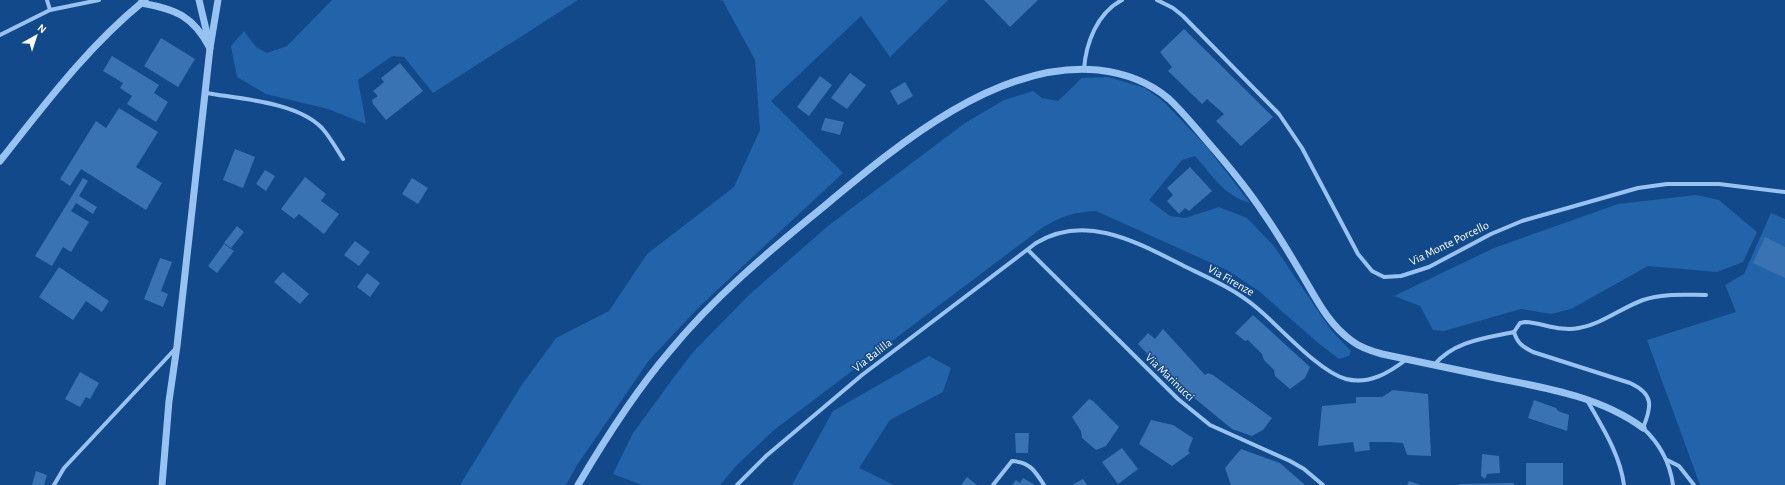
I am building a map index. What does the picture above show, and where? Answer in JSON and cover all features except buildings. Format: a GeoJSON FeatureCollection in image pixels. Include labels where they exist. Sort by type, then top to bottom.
{"type":"FeatureCollection","features":[{"type":"Feature","properties":{"kind":"street"},"geometry":{"type":"LineString","coordinates":[[47,0],[50,10]]}},
{"type":"Feature","properties":{"kind":"street"},"geometry":{"type":"LineString","coordinates":[[0,35],[50,10],[98,0]]}},
{"type":"Feature","properties":{"kind":"street"},"geometry":{"type":"LineString","coordinates":[[199,0],[206,22],[210,48]]}},
{"type":"Feature","properties":{"kind":"street"},"geometry":{"type":"LineString","coordinates":[[215,0],[217,9]]}},
{"type":"Feature","properties":{"kind":"street"},"geometry":{"type":"LineString","coordinates":[[162,485],[169,401],[177,346],[210,48],[218,0]]}},
{"type":"Feature","properties":{"kind":"street"},"geometry":{"type":"LineString","coordinates":[[1084,69],[1086,50],[1092,34],[1106,13],[1121,0]]}},
{"type":"Feature","properties":{"kind":"street","name":"Via Monte Porcello"},"geometry":{"type":"LineString","coordinates":[[1157,0],[1173,8],[1183,16],[1279,114],[1302,148],[1358,254],[1372,271],[1384,277],[1401,276],[1422,269],[1491,234],[1522,221],[1638,188],[1667,184],[1719,184],[1785,192]]}},
{"type":"Feature","properties":{"kind":"street"},"geometry":{"type":"LineString","coordinates":[[0,161],[84,58],[107,34],[143,2],[167,8],[185,16],[199,29],[210,48]]}},
{"type":"Feature","properties":{"kind":"street"},"geometry":{"type":"LineString","coordinates":[[578,485],[625,410],[669,352],[696,322],[766,255],[817,212],[867,171],[909,140],[952,111],[979,96],[1007,84],[1035,75],[1084,69],[1114,72],[1138,79],[1171,101],[1227,164],[1256,201],[1323,311],[1349,340],[1360,347],[1378,353],[1536,386],[1586,400],[1617,412],[1643,428],[1656,442],[1667,460],[1673,485]]}},
{"type":"Feature","properties":{"kind":"street"},"geometry":{"type":"LineString","coordinates":[[206,93],[288,108],[302,113],[321,127],[343,158]]}},
{"type":"Feature","properties":{"kind":"street","name":"Via Firenze"},"geometry":{"type":"LineString","coordinates":[[1028,250],[1045,238],[1074,230],[1091,230],[1121,236],[1141,244],[1240,295],[1318,361],[1341,376],[1358,380],[1380,377],[1407,359]]}},
{"type":"Feature","properties":{"kind":"street","name":"Via Balilla"},"geometry":{"type":"LineString","coordinates":[[737,485],[766,456],[867,372],[1028,250]]}},
{"type":"Feature","properties":{"kind":"street","name":"Via Marinucci"},"geometry":{"type":"LineString","coordinates":[[1028,250],[1178,399],[1198,416],[1218,429],[1290,461],[1304,469],[1323,485]]}},
{"type":"Feature","properties":{"kind":"street"},"geometry":{"type":"LineString","coordinates":[[1434,365],[1446,353],[1460,345],[1514,332],[1520,323],[1525,322],[1556,328],[1578,329],[1644,300],[1663,296],[1706,296]]}},
{"type":"Feature","properties":{"kind":"street"},"geometry":{"type":"LineString","coordinates":[[1514,332],[1520,344],[1533,352],[1630,383],[1639,388],[1647,396],[1650,404],[1649,414],[1643,428]]}},
{"type":"Feature","properties":{"kind":"street"},"geometry":{"type":"LineString","coordinates":[[54,485],[64,468],[177,346]]}},
{"type":"Feature","properties":{"kind":"street"},"geometry":{"type":"LineString","coordinates":[[1586,400],[1611,444],[1620,466],[1624,485]]}},
{"type":"Feature","properties":{"kind":"street"},"geometry":{"type":"LineString","coordinates":[[1667,460],[1679,466],[1694,485]]}},
{"type":"Feature","properties":{"kind":"street"},"geometry":{"type":"LineString","coordinates":[[993,485],[1012,461],[1022,462],[1033,468],[1044,485]]}},
{"type":"Feature","properties":{"kind":"shaded area"},"geometry":{"type":"Polygon","coordinates":[[[332,0],[578,0],[433,93],[404,57],[392,56],[358,80],[366,124],[328,109],[266,94],[237,77],[231,46],[244,31],[256,47],[267,53],[287,46],[332,0]]]}},
{"type":"Feature","properties":{"kind":"shaded area"},"geometry":{"type":"Polygon","coordinates":[[[720,0],[948,0],[890,57],[861,16],[771,101],[843,173],[700,306],[650,359],[577,465],[566,485],[460,485],[521,386],[556,338],[609,311],[647,254],[734,187],[760,130],[755,60],[723,1],[720,0]]]}},
{"type":"Feature","properties":{"kind":"shaded area"},"geometry":{"type":"Polygon","coordinates":[[[1108,77],[1145,88],[1163,101],[1207,147],[1250,203],[1241,200],[1225,190],[1195,156],[1182,160],[1149,200],[1170,216],[1185,218],[1219,207],[1247,218],[1274,246],[1331,330],[1351,351],[1349,356],[1339,359],[1317,342],[1259,291],[1227,270],[1096,211],[1081,212],[1063,217],[1043,227],[774,430],[737,465],[720,485],[642,485],[613,474],[633,433],[694,351],[750,294],[828,226],[965,123],[1004,100],[1033,91],[1042,98],[1058,101],[1082,78],[1108,77]]]}},
{"type":"Feature","properties":{"kind":"shaded area"},"geometry":{"type":"Polygon","coordinates":[[[1696,195],[1719,200],[1757,232],[1743,262],[1717,272],[1648,266],[1571,309],[1551,314],[1521,309],[1444,331],[1433,330],[1420,306],[1394,296],[1494,248],[1618,204],[1696,195]]]}},
{"type":"Feature","properties":{"kind":"shaded area"},"geometry":{"type":"Polygon","coordinates":[[[1771,213],[1785,219],[1785,485],[1700,485],[1647,340],[1736,312],[1725,285],[1744,274],[1771,213]]]}},
{"type":"Feature","properties":{"kind":"shaded area"},"geometry":{"type":"Polygon","coordinates":[[[929,356],[951,368],[943,392],[890,420],[859,468],[894,485],[792,485],[833,411],[929,356]]]}}]}
